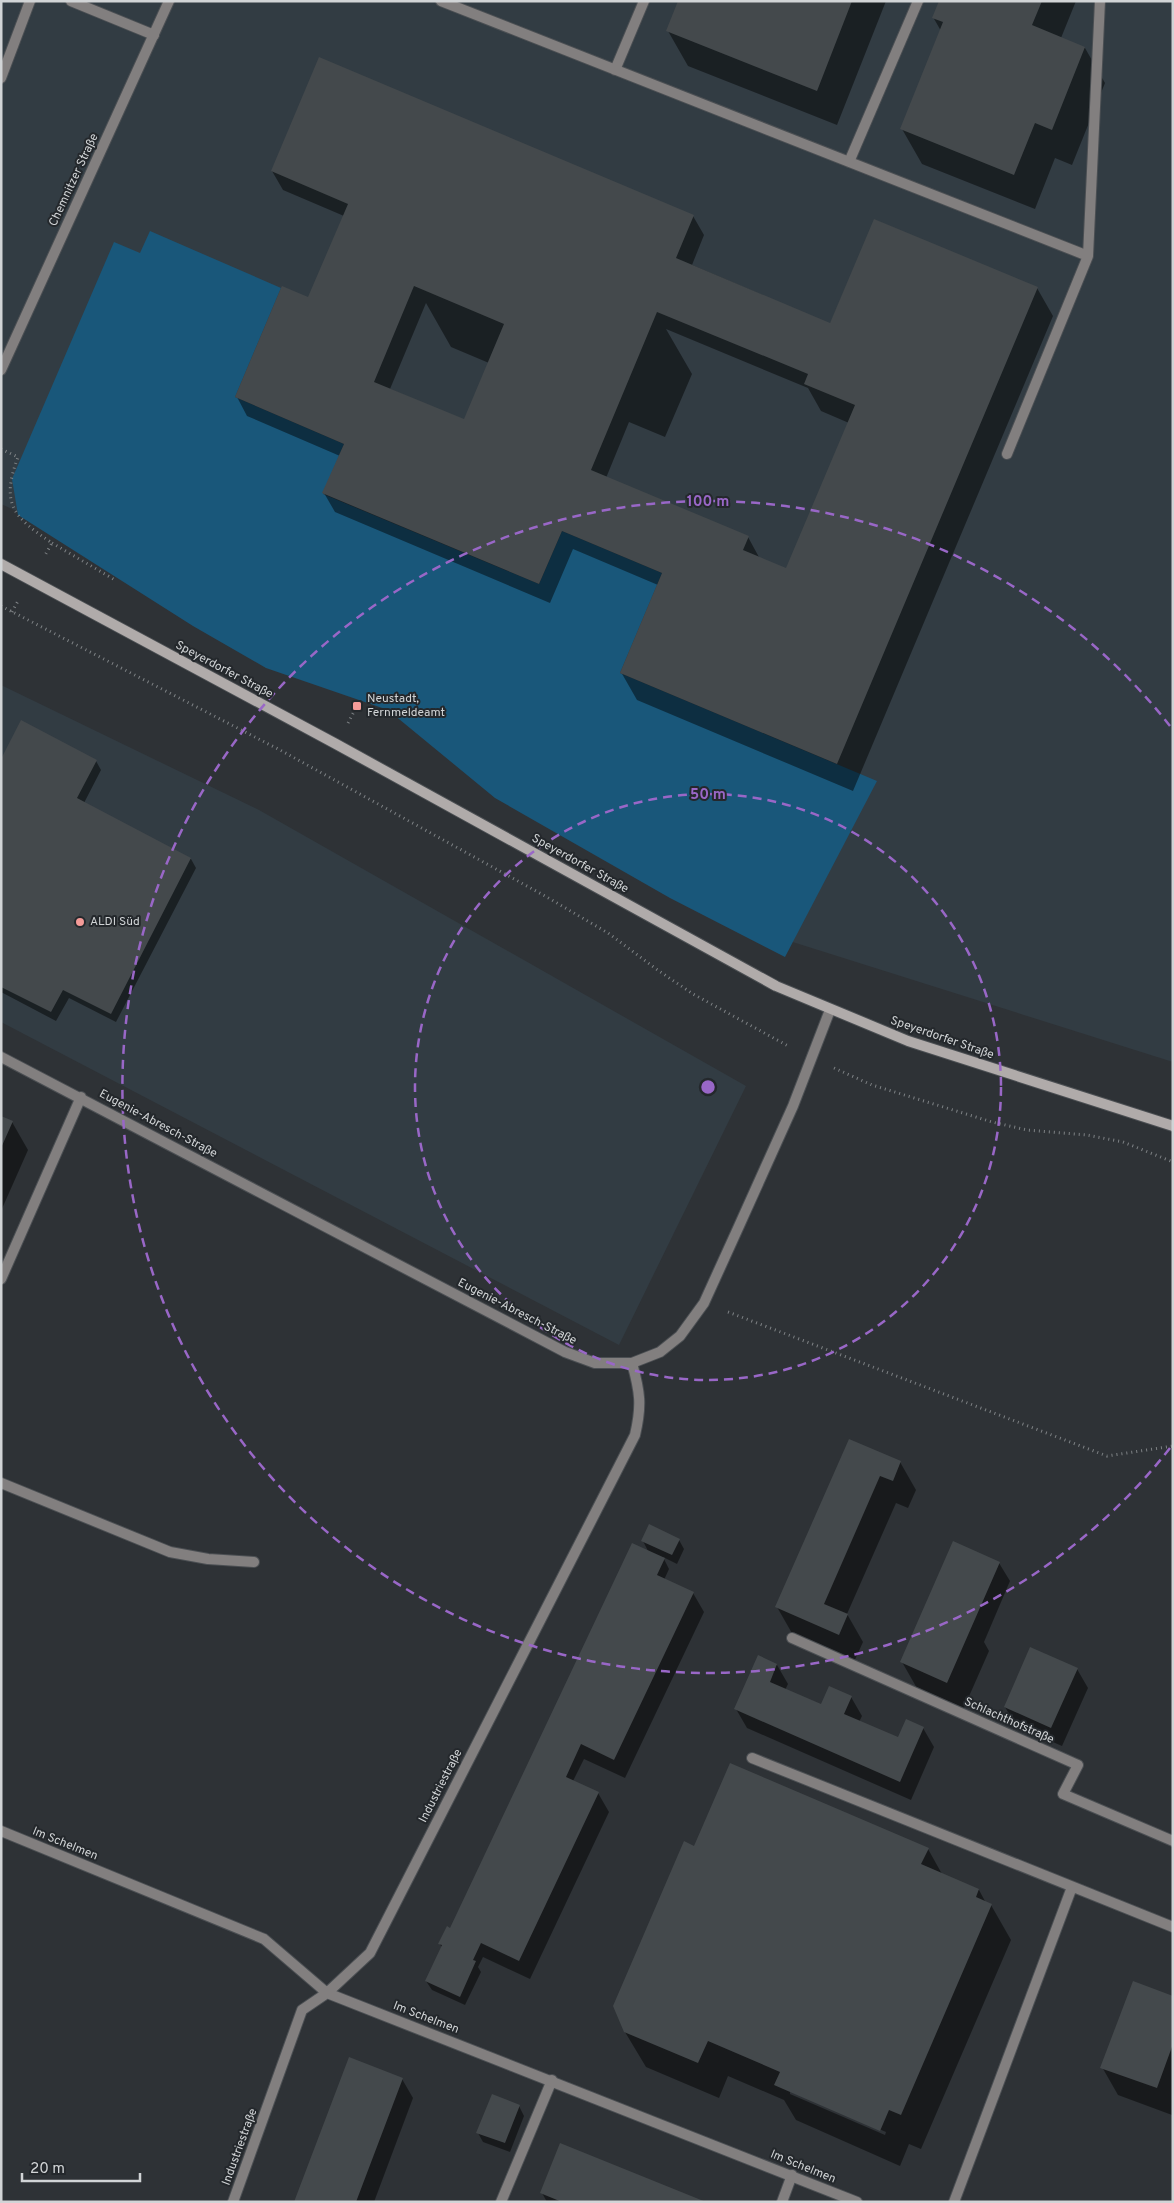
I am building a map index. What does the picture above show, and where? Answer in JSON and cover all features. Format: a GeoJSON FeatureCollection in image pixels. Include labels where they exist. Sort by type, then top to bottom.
{"type":"FeatureCollection","features":[{"type":"Feature","properties":{"kind":"street"},"geometry":{"type":"LineString","coordinates":[[1,78],[30,1]]}},
{"type":"Feature","properties":{"kind":"street"},"geometry":{"type":"LineString","coordinates":[[71,1],[154,35]]}},
{"type":"Feature","properties":{"kind":"street","name":"Chemnitzer Straße"},"geometry":{"type":"LineString","coordinates":[[1,370],[169,1]]}},
{"type":"Feature","properties":{"kind":"street"},"geometry":{"type":"LineString","coordinates":[[441,1],[1088,256]]}},
{"type":"Feature","properties":{"kind":"street"},"geometry":{"type":"LineString","coordinates":[[615,70],[644,1]]}},
{"type":"Feature","properties":{"kind":"street"},"geometry":{"type":"LineString","coordinates":[[849,162],[918,1]]}},
{"type":"Feature","properties":{"kind":"street"},"geometry":{"type":"LineString","coordinates":[[1007,454],[1088,256],[1100,1]]}},
{"type":"Feature","properties":{"kind":"street","name":"Speyerdorfer Straße"},"geometry":{"type":"LineString","coordinates":[[1,564],[336,744],[776,986],[908,1041],[1173,1126]]}},
{"type":"Feature","properties":{"kind":"street","name":"Eugenie-Abresch-Straße"},"geometry":{"type":"LineString","coordinates":[[1,1057],[565,1352],[595,1363],[632,1363],[660,1352],[680,1336],[704,1303],[785,1123],[830,1010]]}},
{"type":"Feature","properties":{"kind":"street","name":"Eugenie-Abresch-Straße"},"geometry":{"type":"LineString","coordinates":[[1,1279],[80,1097]]}},
{"type":"Feature","properties":{"kind":"street","name":"Industriestraße"},"geometry":{"type":"LineString","coordinates":[[233,2202],[302,2010],[327,1993],[370,1953],[635,1435],[640,1414],[640,1391],[632,1363]]}},
{"type":"Feature","properties":{"kind":"street"},"geometry":{"type":"LineString","coordinates":[[1,1483],[170,1552],[208,1559],[254,1562]]}},
{"type":"Feature","properties":{"kind":"street","name":"Schlachthofstraße"},"geometry":{"type":"LineString","coordinates":[[792,1638],[1078,1765],[1063,1794],[1173,1841]]}},
{"type":"Feature","properties":{"kind":"street"},"geometry":{"type":"LineString","coordinates":[[752,1758],[1173,1927]]}},
{"type":"Feature","properties":{"kind":"street","name":"Im Schelmen"},"geometry":{"type":"LineString","coordinates":[[1,1831],[264,1939],[327,1993],[552,2080],[857,2202]]}},
{"type":"Feature","properties":{"kind":"street"},"geometry":{"type":"LineString","coordinates":[[954,2202],[1072,1887]]}},
{"type":"Feature","properties":{"kind":"street"},"geometry":{"type":"LineString","coordinates":[[501,2202],[552,2080]]}},
{"type":"Feature","properties":{"kind":"street"},"geometry":{"type":"LineString","coordinates":[[782,2202],[792,2175]]}},
{"type":"Feature","properties":{"kind":"path"},"geometry":{"type":"LineString","coordinates":[[1,449],[18,457],[8,478],[8,497],[16,516],[52,543],[115,580]]}},
{"type":"Feature","properties":{"kind":"path"},"geometry":{"type":"LineString","coordinates":[[12,612],[52,543]]}},
{"type":"Feature","properties":{"kind":"path"},"geometry":{"type":"LineString","coordinates":[[1,606],[280,750],[545,896],[608,933],[693,994],[770,1038],[812,1058],[872,1085],[992,1122],[1027,1130],[1087,1135],[1123,1142],[1173,1162]]}},
{"type":"Feature","properties":{"kind":"path"},"geometry":{"type":"LineString","coordinates":[[704,1303],[1107,1456],[1173,1446]]}},
{"type":"Feature","properties":{"kind":"shaded area"},"geometry":{"type":"Polygon","coordinates":[[[1,1],[1173,1],[1173,1062],[780,938],[311,644],[1,504],[1,1]]]}},
{"type":"Feature","properties":{"kind":"shaded area"},"geometry":{"type":"Polygon","coordinates":[[[150,231],[281,288],[235,397],[344,444],[323,494],[539,584],[562,531],[662,573],[620,673],[877,781],[785,957],[670,898],[495,798],[388,710],[266,668],[193,626],[18,515],[12,479],[114,242],[140,253],[150,231]]]}},
{"type":"Feature","properties":{"kind":"shaded area"},"geometry":{"type":"Polygon","coordinates":[[[1,685],[259,810],[746,1086],[619,1345],[1,1022],[1,685]]]}},
{"type":"Feature","properties":{"kind":"building"},"geometry":{"type":"Polygon","coordinates":[[[678,1],[852,1],[817,91],[666,31],[678,1]]]}},
{"type":"Feature","properties":{"kind":"building"},"geometry":{"type":"Polygon","coordinates":[[[939,1],[1042,1],[1032,25],[1085,47],[1052,130],[1035,123],[1014,175],[900,129],[943,22],[932,18],[939,1]]]}},
{"type":"Feature","properties":{"kind":"building"},"geometry":{"type":"Polygon","coordinates":[[[319,57],[694,215],[676,258],[830,323],[874,219],[1038,287],[837,764],[620,673],[662,573],[562,531],[539,584],[322,493],[344,444],[235,397],[282,286],[308,297],[348,204],[271,171],[319,57]],[[414,286],[374,382],[464,419],[504,324],[414,286]],[[657,312],[591,470],[749,536],[743,550],[786,568],[855,405],[804,384],[808,374],[657,312]]]}},
{"type":"Feature","properties":{"kind":"building","name":"ALDI Süd"},"geometry":{"type":"Polygon","coordinates":[[[21,720],[97,760],[77,798],[191,858],[111,1014],[63,990],[51,1012],[1,987],[1,759],[21,720]]]}},
{"type":"Feature","properties":{"kind":"building"},"geometry":{"type":"Polygon","coordinates":[[[1,1116],[13,1121],[1,1148],[1,1116]]]}},
{"type":"Feature","properties":{"kind":"building"},"geometry":{"type":"Polygon","coordinates":[[[849,1439],[901,1461],[893,1481],[880,1476],[824,1604],[848,1614],[839,1635],[775,1607],[849,1439]]]}},
{"type":"Feature","properties":{"kind":"building"},"geometry":{"type":"Polygon","coordinates":[[[649,1524],[680,1539],[672,1555],[641,1541],[649,1524]]]}},
{"type":"Feature","properties":{"kind":"building"},"geometry":{"type":"Polygon","coordinates":[[[953,1541],[1000,1562],[947,1683],[900,1662],[953,1541]]]}},
{"type":"Feature","properties":{"kind":"building"},"geometry":{"type":"Polygon","coordinates":[[[632,1543],[665,1558],[657,1575],[694,1592],[614,1760],[581,1744],[566,1777],[599,1792],[519,1961],[481,1943],[473,1960],[476,1961],[460,1997],[425,1981],[442,1945],[438,1944],[447,1926],[450,1928],[632,1543]]]}},
{"type":"Feature","properties":{"kind":"building"},"geometry":{"type":"Polygon","coordinates":[[[1030,1647],[1078,1668],[1051,1728],[1004,1707],[1030,1647]]]}},
{"type":"Feature","properties":{"kind":"building"},"geometry":{"type":"Polygon","coordinates":[[[758,1655],[777,1664],[770,1682],[821,1704],[829,1686],[852,1696],[844,1714],[898,1737],[906,1719],[924,1727],[900,1782],[734,1709],[758,1655]]]}},
{"type":"Feature","properties":{"kind":"building"},"geometry":{"type":"Polygon","coordinates":[[[730,1763],[929,1848],[921,1864],[979,1889],[976,1897],[992,1904],[901,2115],[889,2110],[880,2131],[774,2085],[780,2072],[708,2041],[698,2063],[624,2032],[613,2006],[684,1841],[694,1846],[730,1763]]]}},
{"type":"Feature","properties":{"kind":"building"},"geometry":{"type":"Polygon","coordinates":[[[1133,1981],[1173,1996],[1173,2044],[1157,2088],[1100,2068],[1133,1981]]]}},
{"type":"Feature","properties":{"kind":"building"},"geometry":{"type":"Polygon","coordinates":[[[349,2057],[403,2078],[356,2202],[294,2202],[349,2057]]]}},
{"type":"Feature","properties":{"kind":"building"},"geometry":{"type":"Polygon","coordinates":[[[492,2094],[520,2105],[505,2143],[476,2133],[492,2094]]]}},
{"type":"Feature","properties":{"kind":"building"},"geometry":{"type":"Polygon","coordinates":[[[560,2143],[706,2202],[562,2202],[540,2193],[560,2143]]]}},
{"type":"Feature","properties":{"kind":"place","name":"Neustadt, Fernmeldeamt"},"geometry":{"type":"Point","coordinates":[357,706]}},
{"type":"Feature","properties":{"kind":"place","name":"ALDI Süd"},"geometry":{"type":"Point","coordinates":[80,922]}}]}
